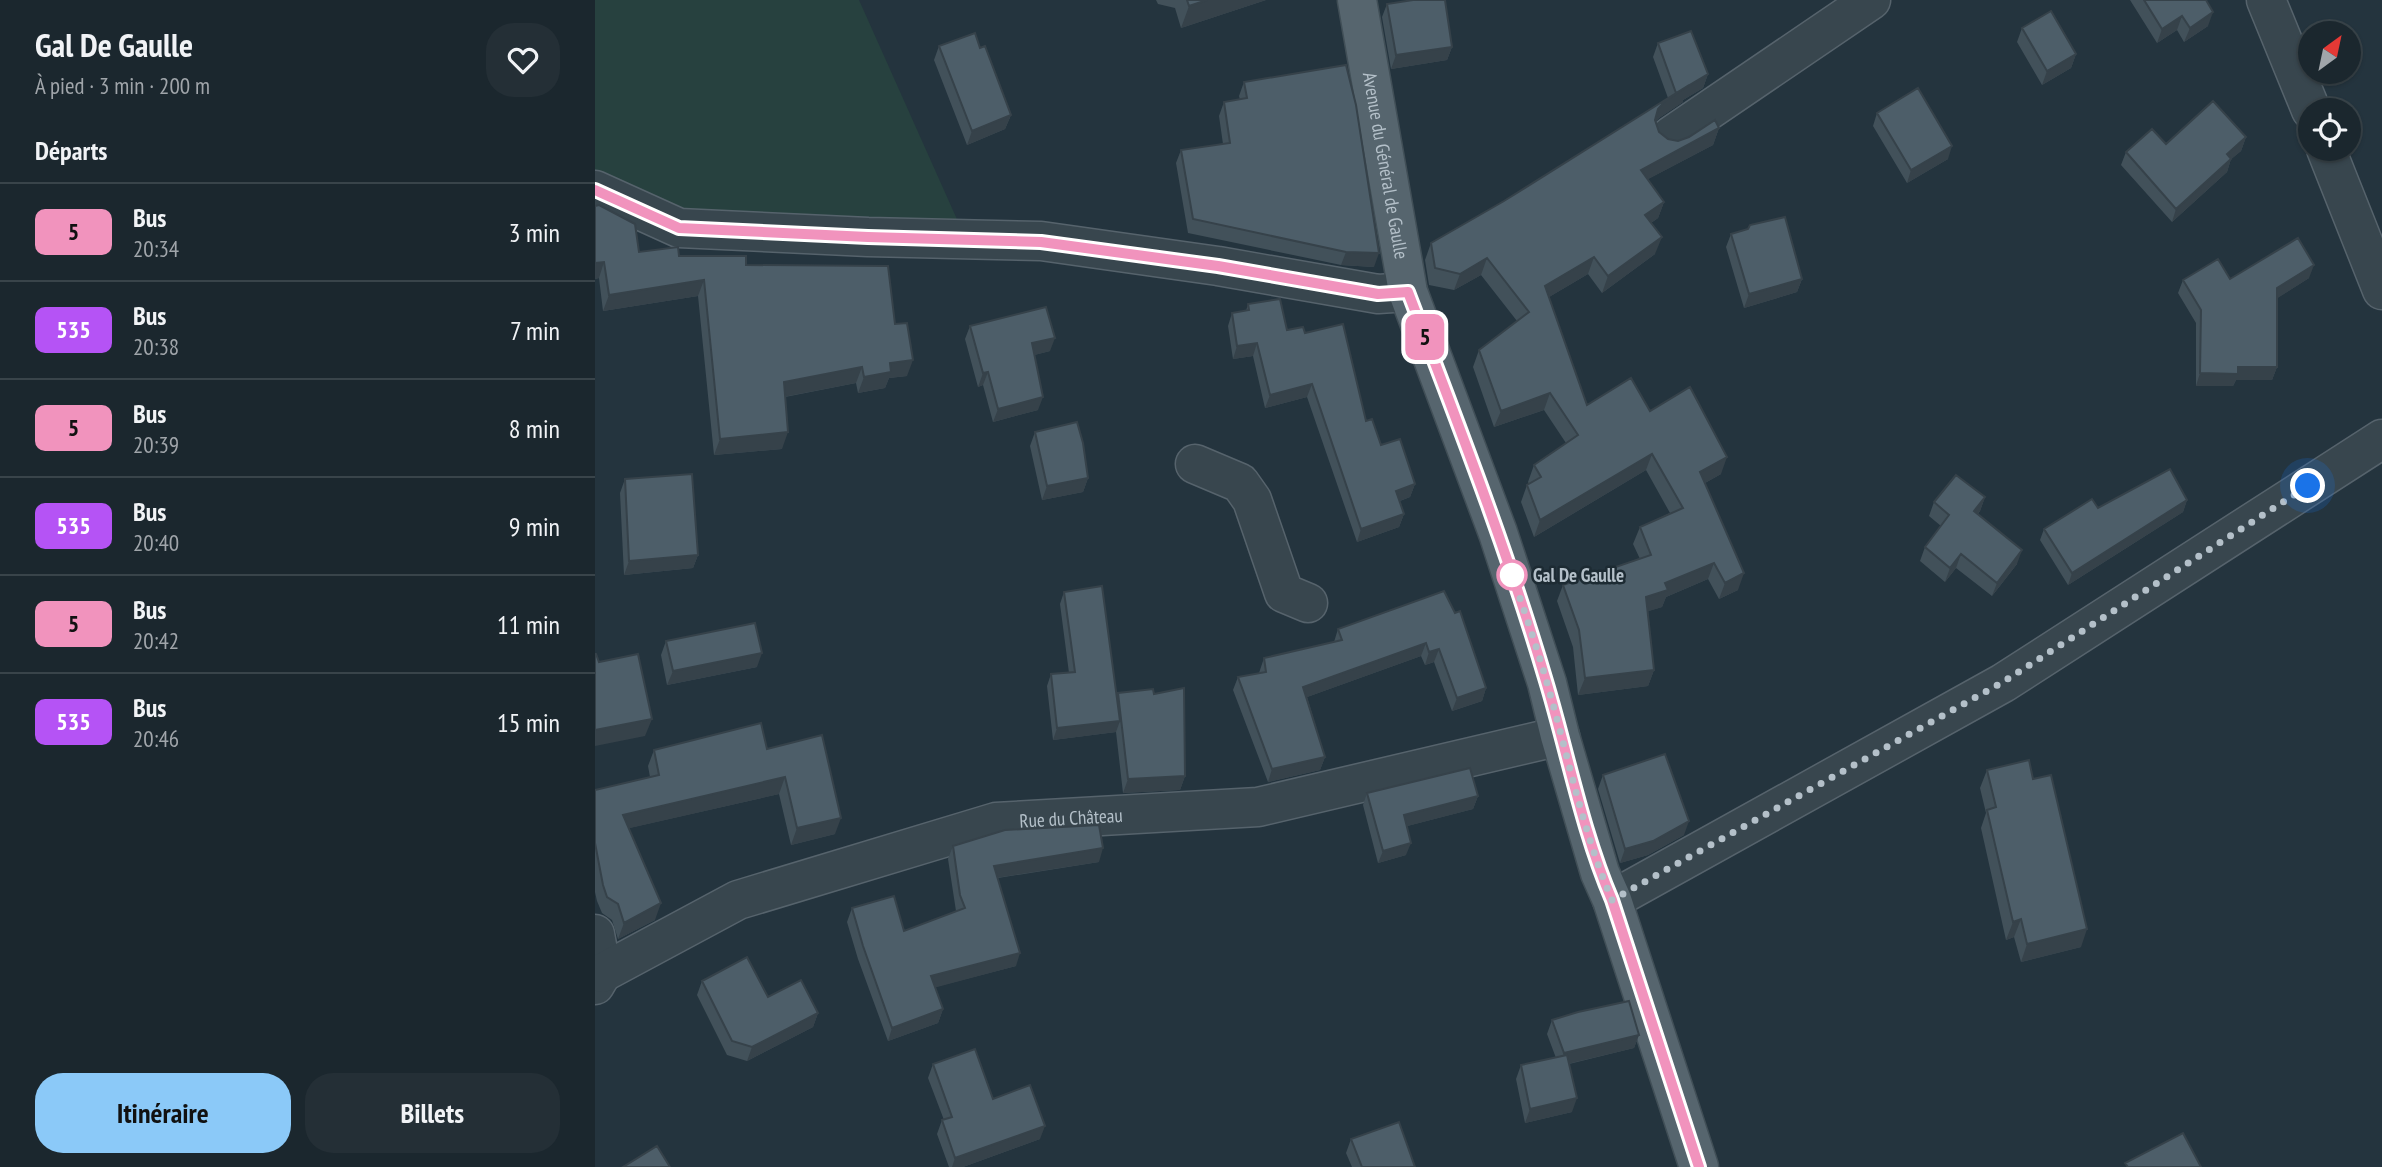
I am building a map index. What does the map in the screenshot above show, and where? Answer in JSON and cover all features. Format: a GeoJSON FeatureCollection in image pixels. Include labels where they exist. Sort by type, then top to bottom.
{"type":"FeatureCollection","features":[{"type":"Feature","properties":{"kind":"main road","name":"Avenue du Général de Gaulle"},"geometry":{"type":"LineString","coordinates":[[1357,0],[1408,292],[1498,533],[1547,683],[1600,873],[1612,900],[1699,1167]]}},
{"type":"Feature","properties":{"kind":"street"},"geometry":{"type":"LineString","coordinates":[[1671,136],[1871,0]]}},
{"type":"Feature","properties":{"kind":"street"},"geometry":{"type":"LineString","coordinates":[[2266,0],[2306,98]]}},
{"type":"Feature","properties":{"kind":"street"},"geometry":{"type":"LineString","coordinates":[[2331,161],[2382,289]]}},
{"type":"Feature","properties":{"kind":"street"},"geometry":{"type":"LineString","coordinates":[[595,190],[679,228],[1041,242],[1218,266],[1378,294],[1408,292]]}},
{"type":"Feature","properties":{"kind":"street"},"geometry":{"type":"LineString","coordinates":[[1612,900],[2003,682],[2382,439]]}},
{"type":"Feature","properties":{"kind":"street"},"geometry":{"type":"LineString","coordinates":[[1195,464],[1240,483],[1252,500],[1283,593],[1308,603]]}},
{"type":"Feature","properties":{"kind":"street","name":"Rue du Château"},"geometry":{"type":"LineString","coordinates":[[598,979],[738,900],[996,822],[1258,807],[1560,736]]}},
{"type":"Feature","properties":{"kind":"street"},"geometry":{"type":"LineString","coordinates":[[595,934],[598,979]]}},
{"type":"Feature","properties":{"kind":"green space"},"geometry":{"type":"Polygon","coordinates":[[[595,0],[859,0],[960,226],[684,223],[595,174],[595,0]]]}},
{"type":"Feature","properties":{"kind":"building"},"geometry":{"type":"Polygon","coordinates":[[[1187,0],[1207,0],[1189,6],[1187,0]]]}},
{"type":"Feature","properties":{"kind":"building"},"geometry":{"type":"Polygon","coordinates":[[[1413,0],[1445,0],[1452,47],[1396,55],[1387,4],[1413,0]]]}},
{"type":"Feature","properties":{"kind":"building"},"geometry":{"type":"Polygon","coordinates":[[[2144,0],[2206,0],[2213,12],[2190,28],[2182,16],[2162,29],[2144,0]]]}},
{"type":"Feature","properties":{"kind":"building"},"geometry":{"type":"Polygon","coordinates":[[[2051,11],[2076,54],[2047,71],[2022,28],[2051,11]]]}},
{"type":"Feature","properties":{"kind":"building"},"geometry":{"type":"Polygon","coordinates":[[[1691,31],[1708,74],[1676,93],[1658,43],[1691,31]]]}},
{"type":"Feature","properties":{"kind":"building"},"geometry":{"type":"Polygon","coordinates":[[[975,33],[980,48],[985,46],[1011,115],[972,131],[939,46],[975,33]]]}},
{"type":"Feature","properties":{"kind":"building"},"geometry":{"type":"Polygon","coordinates":[[[1346,65],[1356,105],[1379,253],[1346,252],[1193,219],[1181,150],[1230,143],[1224,102],[1247,98],[1244,82],[1346,65]]]}},
{"type":"Feature","properties":{"kind":"building"},"geometry":{"type":"Polygon","coordinates":[[[1689,85],[1658,109],[1655,120],[1659,132],[1668,139],[1678,141],[1715,120],[1719,128],[1641,170],[1664,202],[1645,215],[1662,237],[1608,276],[1594,257],[1545,286],[1587,405],[1631,378],[1650,411],[1690,387],[1727,457],[1700,472],[1744,573],[1725,583],[1714,563],[1665,583],[1668,590],[1646,597],[1654,670],[1585,678],[1579,630],[1563,585],[1651,555],[1640,527],[1683,508],[1652,454],[1540,520],[1527,485],[1541,477],[1534,465],[1578,435],[1550,393],[1501,411],[1479,350],[1529,312],[1487,258],[1460,274],[1435,268],[1431,243],[1504,201],[1689,85]]]}},
{"type":"Feature","properties":{"kind":"building"},"geometry":{"type":"Polygon","coordinates":[[[1918,88],[1952,146],[1911,170],[1877,113],[1918,88]]]}},
{"type":"Feature","properties":{"kind":"building"},"geometry":{"type":"Polygon","coordinates":[[[2213,101],[2246,137],[2227,154],[2231,159],[2176,209],[2126,152],[2152,129],[2166,144],[2213,101]]]}},
{"type":"Feature","properties":{"kind":"building"},"geometry":{"type":"Polygon","coordinates":[[[599,205],[635,224],[639,252],[678,247],[679,256],[746,256],[746,265],[888,266],[895,324],[907,323],[913,360],[890,363],[891,372],[864,377],[862,367],[784,382],[788,432],[720,439],[704,280],[609,295],[604,262],[595,263],[595,206],[599,205]]]}},
{"type":"Feature","properties":{"kind":"building"},"geometry":{"type":"Polygon","coordinates":[[[1785,217],[1802,279],[1749,294],[1731,234],[1748,229],[1750,225],[1785,217]]]}},
{"type":"Feature","properties":{"kind":"building"},"geometry":{"type":"Polygon","coordinates":[[[2298,238],[2314,265],[2277,288],[2277,367],[2238,367],[2238,374],[2200,373],[2201,310],[2183,280],[2218,259],[2230,279],[2298,238]]]}},
{"type":"Feature","properties":{"kind":"building"},"geometry":{"type":"Polygon","coordinates":[[[1280,299],[1287,330],[1303,327],[1305,333],[1343,324],[1366,421],[1372,419],[1381,445],[1400,439],[1415,484],[1396,491],[1404,514],[1361,529],[1312,384],[1270,395],[1257,343],[1237,346],[1232,313],[1249,310],[1248,304],[1280,299]]]}},
{"type":"Feature","properties":{"kind":"building"},"geometry":{"type":"Polygon","coordinates":[[[1046,307],[1055,338],[1032,343],[1043,397],[998,409],[988,372],[983,373],[970,326],[1046,307]]]}},
{"type":"Feature","properties":{"kind":"building"},"geometry":{"type":"Polygon","coordinates":[[[1077,422],[1088,478],[1047,486],[1035,432],[1077,422]]]}},
{"type":"Feature","properties":{"kind":"building"},"geometry":{"type":"Polygon","coordinates":[[[2170,469],[2187,500],[2072,573],[2044,529],[2092,499],[2098,508],[2170,469]]]}},
{"type":"Feature","properties":{"kind":"building"},"geometry":{"type":"Polygon","coordinates":[[[692,474],[698,555],[629,561],[625,479],[692,474]]]}},
{"type":"Feature","properties":{"kind":"building"},"geometry":{"type":"Polygon","coordinates":[[[1956,475],[1985,497],[1974,511],[2022,550],[1997,583],[1961,554],[1950,568],[1925,547],[1949,515],[1934,502],[1956,475]]]}},
{"type":"Feature","properties":{"kind":"building"},"geometry":{"type":"Polygon","coordinates":[[[1102,586],[1120,721],[1057,728],[1051,674],[1075,672],[1064,592],[1102,586]]]}},
{"type":"Feature","properties":{"kind":"building"},"geometry":{"type":"Polygon","coordinates":[[[1444,591],[1455,613],[1460,611],[1486,688],[1457,698],[1439,649],[1429,652],[1426,643],[1303,687],[1325,757],[1272,769],[1238,677],[1266,672],[1264,658],[1342,640],[1338,629],[1444,591]]]}},
{"type":"Feature","properties":{"kind":"building"},"geometry":{"type":"Polygon","coordinates":[[[755,623],[762,653],[673,671],[666,641],[755,623]]]}},
{"type":"Feature","properties":{"kind":"building"},"geometry":{"type":"Polygon","coordinates":[[[595,654],[599,662],[638,654],[652,719],[595,730],[595,654]]]}},
{"type":"Feature","properties":{"kind":"building"},"geometry":{"type":"Polygon","coordinates":[[[1184,688],[1185,776],[1128,779],[1118,693],[1153,689],[1154,694],[1184,688]]]}},
{"type":"Feature","properties":{"kind":"building"},"geometry":{"type":"Polygon","coordinates":[[[761,723],[767,749],[822,735],[841,818],[797,828],[785,777],[623,815],[661,903],[624,923],[618,904],[607,897],[603,885],[595,843],[595,790],[659,775],[654,750],[761,723]]]}},
{"type":"Feature","properties":{"kind":"building"},"geometry":{"type":"Polygon","coordinates":[[[1665,754],[1689,821],[1653,841],[1625,849],[1603,775],[1665,754]]]}},
{"type":"Feature","properties":{"kind":"building"},"geometry":{"type":"Polygon","coordinates":[[[2029,760],[2033,779],[2051,775],[2087,929],[2027,944],[2021,919],[2013,922],[1987,810],[1996,807],[1987,770],[2029,760]]]}},
{"type":"Feature","properties":{"kind":"building"},"geometry":{"type":"Polygon","coordinates":[[[1470,768],[1478,796],[1404,815],[1411,843],[1383,851],[1367,793],[1470,768]]]}},
{"type":"Feature","properties":{"kind":"building"},"geometry":{"type":"Polygon","coordinates":[[[1099,825],[1103,848],[994,866],[1020,953],[931,976],[943,1009],[892,1028],[852,908],[894,896],[904,931],[965,908],[960,895],[953,846],[1005,830],[1099,825]]]}},
{"type":"Feature","properties":{"kind":"building"},"geometry":{"type":"Polygon","coordinates":[[[747,957],[768,997],[801,980],[818,1013],[752,1047],[732,1041],[702,981],[747,957]]]}},
{"type":"Feature","properties":{"kind":"building"},"geometry":{"type":"Polygon","coordinates":[[[1629,1001],[1639,1035],[1564,1053],[1552,1020],[1629,1001]]]}},
{"type":"Feature","properties":{"kind":"building"},"geometry":{"type":"Polygon","coordinates":[[[975,1049],[993,1099],[1030,1085],[1045,1126],[955,1158],[942,1120],[952,1117],[933,1064],[975,1049]]]}},
{"type":"Feature","properties":{"kind":"building"},"geometry":{"type":"Polygon","coordinates":[[[1567,1055],[1577,1098],[1530,1109],[1521,1065],[1567,1055]]]}},
{"type":"Feature","properties":{"kind":"building"},"geometry":{"type":"Polygon","coordinates":[[[1399,1122],[1415,1167],[1362,1167],[1351,1139],[1399,1122]]]}},
{"type":"Feature","properties":{"kind":"building"},"geometry":{"type":"Polygon","coordinates":[[[2183,1133],[2201,1167],[2128,1167],[2125,1163],[2183,1133]]]}},
{"type":"Feature","properties":{"kind":"building"},"geometry":{"type":"Polygon","coordinates":[[[657,1146],[670,1167],[623,1167],[657,1146]]]}},
{"type":"Feature","properties":{"kind":"bus line","name":"5"},"geometry":{"type":"LineString","coordinates":[[595,190],[679,228],[1041,242],[1218,266],[1378,294],[1408,292],[1498,533],[1547,683],[1600,873],[1612,900],[1699,1167]]}},
{"type":"Feature","properties":{"kind":"place","name":"Gal De Gaulle"},"geometry":{"type":"Point","coordinates":[1512,575]}},
{"type":"Feature","properties":{"kind":"route"},"geometry":{"type":"LineString","coordinates":[[1512,575],[1547,683],[1600,873],[1612,900],[2003,682],[2308,486]]}}]}
